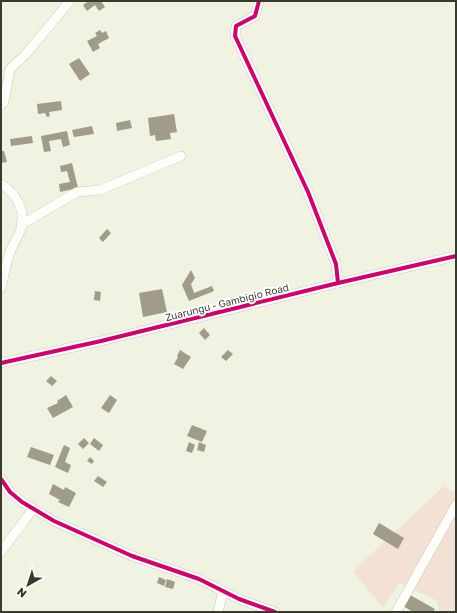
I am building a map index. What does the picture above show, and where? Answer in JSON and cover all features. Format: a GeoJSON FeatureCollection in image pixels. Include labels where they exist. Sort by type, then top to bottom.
{"type":"FeatureCollection","features":[{"type":"Feature","properties":{"kind":"street"},"geometry":{"type":"LineString","coordinates":[[1,105],[4,102],[10,69],[25,55],[70,1]]}},
{"type":"Feature","properties":{"kind":"street"},"geometry":{"type":"LineString","coordinates":[[259,1],[255,16],[236,26],[235,36],[308,192],[336,264],[338,283]]}},
{"type":"Feature","properties":{"kind":"street"},"geometry":{"type":"LineString","coordinates":[[21,225],[77,192],[100,190],[181,156]]}},
{"type":"Feature","properties":{"kind":"street"},"geometry":{"type":"LineString","coordinates":[[1,184],[15,196],[20,205],[21,212],[20,230],[9,254],[1,288]]}},
{"type":"Feature","properties":{"kind":"street","name":"Zuarungu - Gambigio Road"},"geometry":{"type":"LineString","coordinates":[[1,363],[101,341],[338,283],[456,256]]}},
{"type":"Feature","properties":{"kind":"street"},"geometry":{"type":"LineString","coordinates":[[1,479],[10,492],[22,502],[54,521],[132,556],[199,578],[239,599],[275,612]]}},
{"type":"Feature","properties":{"kind":"street"},"geometry":{"type":"LineString","coordinates":[[396,612],[456,505]]}},
{"type":"Feature","properties":{"kind":"street"},"geometry":{"type":"LineString","coordinates":[[1,552],[33,509]]}},
{"type":"Feature","properties":{"kind":"street"},"geometry":{"type":"LineString","coordinates":[[218,612],[223,591]]}},
{"type":"Feature","properties":{"kind":"shaded area"},"geometry":{"type":"Polygon","coordinates":[[[444,486],[456,493],[456,612],[439,612],[436,600],[399,583],[383,608],[353,571],[444,486]]]}},
{"type":"Feature","properties":{"kind":"building"},"geometry":{"type":"Polygon","coordinates":[[[89,1],[101,1],[105,7],[99,11],[95,5],[87,11],[83,5],[89,1]]]}},
{"type":"Feature","properties":{"kind":"building"},"geometry":{"type":"Polygon","coordinates":[[[100,30],[102,33],[106,31],[109,38],[98,44],[100,48],[93,52],[87,41],[97,36],[95,33],[100,30]]]}},
{"type":"Feature","properties":{"kind":"building"},"geometry":{"type":"Polygon","coordinates":[[[79,58],[90,74],[80,81],[69,64],[79,58]]]}},
{"type":"Feature","properties":{"kind":"building"},"geometry":{"type":"Polygon","coordinates":[[[61,101],[62,110],[49,112],[50,116],[47,117],[45,113],[38,114],[37,104],[61,101]]]}},
{"type":"Feature","properties":{"kind":"building"},"geometry":{"type":"Polygon","coordinates":[[[174,114],[177,132],[170,133],[171,139],[156,141],[155,135],[150,136],[148,118],[174,114]]]}},
{"type":"Feature","properties":{"kind":"building"},"geometry":{"type":"Polygon","coordinates":[[[130,120],[132,128],[117,131],[116,123],[130,120]]]}},
{"type":"Feature","properties":{"kind":"building"},"geometry":{"type":"Polygon","coordinates":[[[92,126],[94,134],[74,137],[72,130],[92,126]]]}},
{"type":"Feature","properties":{"kind":"building"},"geometry":{"type":"Polygon","coordinates":[[[67,131],[70,145],[63,147],[61,139],[49,141],[51,151],[44,152],[41,136],[67,131]]]}},
{"type":"Feature","properties":{"kind":"building"},"geometry":{"type":"Polygon","coordinates":[[[32,136],[33,143],[11,146],[10,139],[32,136]]]}},
{"type":"Feature","properties":{"kind":"building"},"geometry":{"type":"Polygon","coordinates":[[[1,151],[4,151],[7,162],[1,163],[1,151]]]}},
{"type":"Feature","properties":{"kind":"building"},"geometry":{"type":"Polygon","coordinates":[[[72,163],[78,188],[60,192],[59,184],[70,182],[67,171],[61,172],[60,166],[72,163]]]}},
{"type":"Feature","properties":{"kind":"building"},"geometry":{"type":"Polygon","coordinates":[[[107,229],[111,233],[103,242],[99,238],[107,229]]]}},
{"type":"Feature","properties":{"kind":"building"},"geometry":{"type":"Polygon","coordinates":[[[191,270],[195,278],[191,284],[194,293],[212,286],[214,291],[189,301],[182,285],[191,270]]]}},
{"type":"Feature","properties":{"kind":"building"},"geometry":{"type":"Polygon","coordinates":[[[162,289],[167,312],[143,317],[139,293],[162,289]]]}},
{"type":"Feature","properties":{"kind":"building"},"geometry":{"type":"Polygon","coordinates":[[[95,291],[101,292],[100,301],[94,300],[95,291]]]}},
{"type":"Feature","properties":{"kind":"building"},"geometry":{"type":"Polygon","coordinates":[[[204,328],[210,335],[205,340],[199,333],[204,328]]]}},
{"type":"Feature","properties":{"kind":"building"},"geometry":{"type":"Polygon","coordinates":[[[180,350],[191,357],[183,369],[174,364],[180,350]]]}},
{"type":"Feature","properties":{"kind":"building"},"geometry":{"type":"Polygon","coordinates":[[[228,350],[233,354],[226,361],[221,357],[228,350]]]}},
{"type":"Feature","properties":{"kind":"building"},"geometry":{"type":"Polygon","coordinates":[[[51,376],[57,381],[52,386],[46,381],[51,376]]]}},
{"type":"Feature","properties":{"kind":"building"},"geometry":{"type":"Polygon","coordinates":[[[66,395],[73,407],[53,418],[47,408],[58,403],[57,401],[66,395]]]}},
{"type":"Feature","properties":{"kind":"building"},"geometry":{"type":"Polygon","coordinates":[[[110,395],[117,400],[109,413],[101,408],[110,395]]]}},
{"type":"Feature","properties":{"kind":"building"},"geometry":{"type":"Polygon","coordinates":[[[192,425],[207,431],[202,442],[187,436],[192,425]]]}},
{"type":"Feature","properties":{"kind":"building"},"geometry":{"type":"Polygon","coordinates":[[[84,438],[89,443],[83,449],[78,444],[84,438]]]}},
{"type":"Feature","properties":{"kind":"building"},"geometry":{"type":"Polygon","coordinates":[[[94,438],[103,445],[99,451],[90,444],[94,438]]]}},
{"type":"Feature","properties":{"kind":"building"},"geometry":{"type":"Polygon","coordinates":[[[189,442],[195,445],[192,453],[186,451],[189,442]]]}},
{"type":"Feature","properties":{"kind":"building"},"geometry":{"type":"Polygon","coordinates":[[[199,442],[206,445],[204,452],[197,450],[199,442]]]}},
{"type":"Feature","properties":{"kind":"building"},"geometry":{"type":"Polygon","coordinates":[[[64,445],[70,448],[65,462],[71,465],[68,473],[55,467],[64,445]]]}},
{"type":"Feature","properties":{"kind":"building"},"geometry":{"type":"Polygon","coordinates":[[[31,447],[54,455],[50,465],[27,457],[31,447]]]}},
{"type":"Feature","properties":{"kind":"building"},"geometry":{"type":"Polygon","coordinates":[[[90,457],[94,461],[92,464],[87,461],[90,457]]]}},
{"type":"Feature","properties":{"kind":"building"},"geometry":{"type":"Polygon","coordinates":[[[98,476],[107,482],[103,487],[94,481],[98,476]]]}},
{"type":"Feature","properties":{"kind":"building"},"geometry":{"type":"Polygon","coordinates":[[[53,484],[64,490],[65,487],[76,493],[69,507],[58,502],[60,500],[49,494],[53,484]]]}},
{"type":"Feature","properties":{"kind":"building"},"geometry":{"type":"Polygon","coordinates":[[[379,523],[404,538],[398,549],[373,534],[379,523]]]}},
{"type":"Feature","properties":{"kind":"building"},"geometry":{"type":"Polygon","coordinates":[[[159,577],[166,580],[164,586],[157,583],[159,577]]]}},
{"type":"Feature","properties":{"kind":"building"},"geometry":{"type":"Polygon","coordinates":[[[167,579],[175,582],[173,589],[165,587],[167,579]]]}},
{"type":"Feature","properties":{"kind":"building"},"geometry":{"type":"Polygon","coordinates":[[[410,595],[435,609],[433,612],[413,612],[403,606],[410,595]]]}},
{"type":"Feature","properties":{"kind":"cycle path"},"geometry":{"type":"LineString","coordinates":[[259,1],[255,16],[236,26],[235,36],[308,192],[336,264],[338,283]]}},
{"type":"Feature","properties":{"kind":"cycle path"},"geometry":{"type":"LineString","coordinates":[[1,363],[101,341],[338,283],[456,256]]}},
{"type":"Feature","properties":{"kind":"cycle path"},"geometry":{"type":"LineString","coordinates":[[1,479],[10,492],[22,502],[54,521],[132,556],[199,579],[239,599],[275,612]]}}]}
